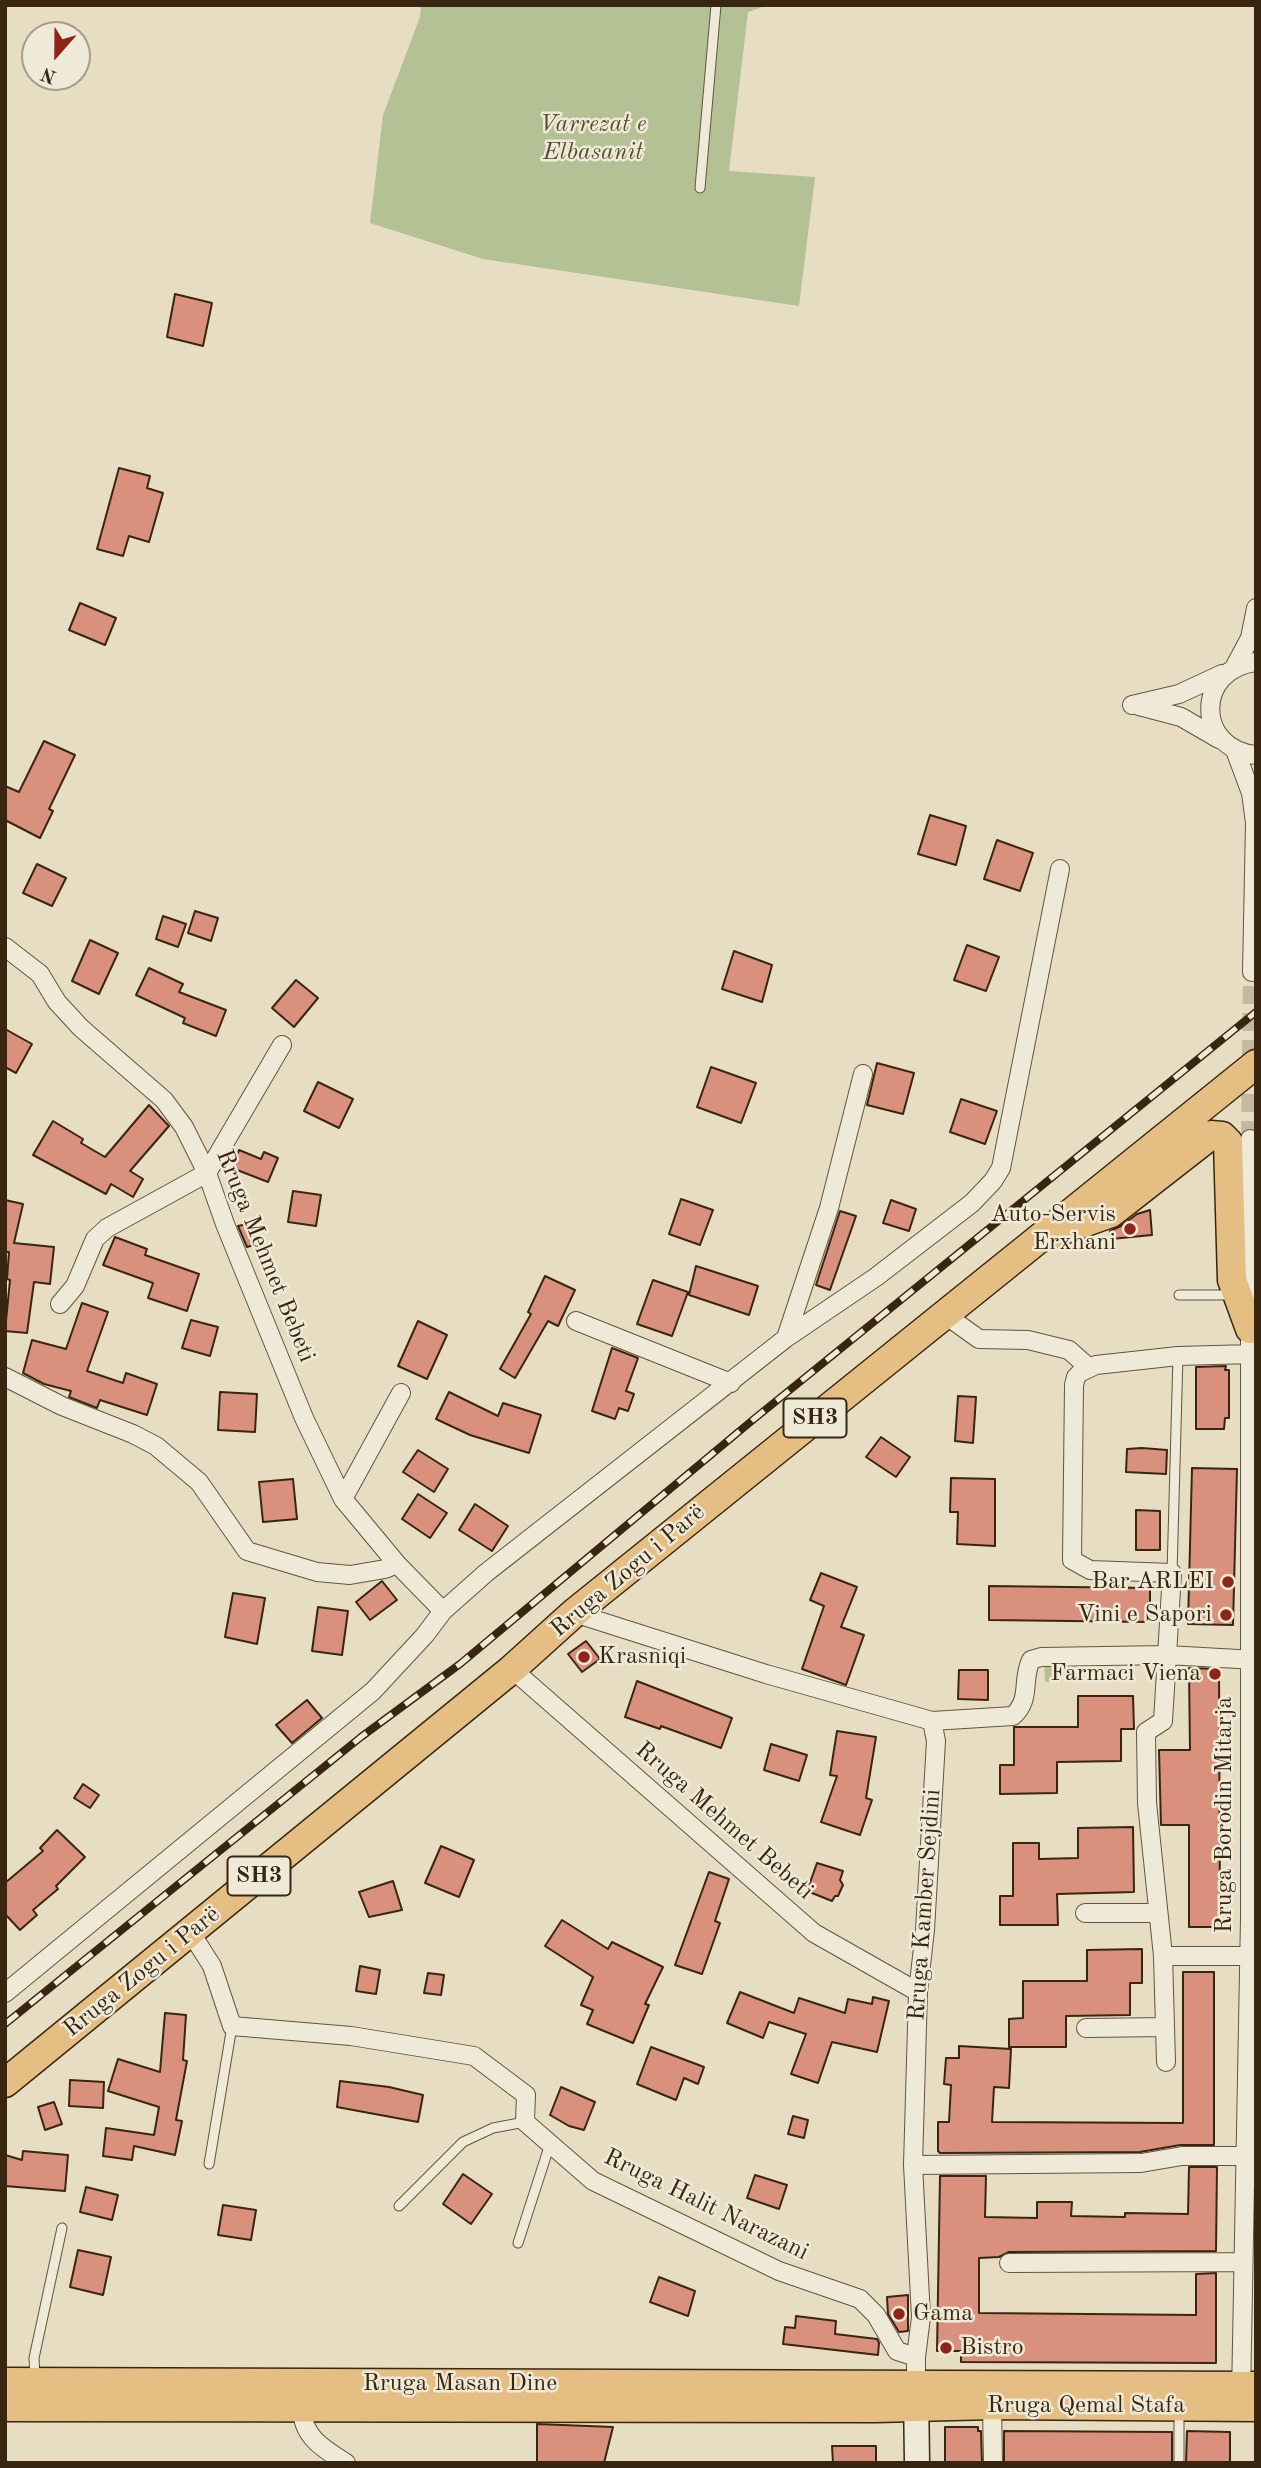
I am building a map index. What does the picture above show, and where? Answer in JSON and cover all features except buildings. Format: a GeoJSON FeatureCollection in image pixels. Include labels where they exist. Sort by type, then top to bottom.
{"type":"FeatureCollection","features":[{"type":"Feature","properties":{"kind":"main road","name":"Rruga Zogu i Parë"},"geometry":{"type":"LineString","coordinates":[[5,2083],[512,1669],[574,1613],[1256,1064]]}},
{"type":"Feature","properties":{"kind":"main road"},"geometry":{"type":"LineString","coordinates":[[1035,1240],[1111,1213],[1210,1135],[1222,1136],[1228,1142],[1232,1280],[1248,1323]]}},
{"type":"Feature","properties":{"kind":"main road","name":"Rruga Masan Dine"},"geometry":{"type":"LineString","coordinates":[[5,2382],[916,2397]]}},
{"type":"Feature","properties":{"kind":"main road","name":"Rruga Qemal Stafa"},"geometry":{"type":"LineString","coordinates":[[916,2397],[1248,2396]]}},
{"type":"Feature","properties":{"kind":"main road","name":"Rruga Qemal Stafa"},"geometry":{"type":"LineString","coordinates":[[916,2397],[992,2405],[1179,2406],[1248,2396]]}},
{"type":"Feature","properties":{"kind":"main road","name":"Rruga Masan Dine"},"geometry":{"type":"LineString","coordinates":[[5,2407],[302,2408],[916,2397]]}},
{"type":"Feature","properties":{"kind":"main road","name":"Rruga Kamber Sejdini"},"geometry":{"type":"LineString","coordinates":[[916,2397],[917,2463]]}},
{"type":"Feature","properties":{"kind":"street"},"geometry":{"type":"LineString","coordinates":[[1252,972],[1255,821],[1251,793],[1230,746],[1216,733],[1209,706],[1218,681],[1231,669],[1250,638],[1256,608]]}},
{"type":"Feature","properties":{"kind":"street"},"geometry":{"type":"LineString","coordinates":[[1256,662],[1231,669],[1179,694],[1132,705],[1158,709],[1181,717],[1230,746],[1256,755]]}},
{"type":"Feature","properties":{"kind":"street"},"geometry":{"type":"LineString","coordinates":[[5,1993],[373,1691],[425,1635],[443,1611],[487,1572],[786,1338],[876,1277],[971,1203],[993,1181],[1001,1168],[1060,869]]}},
{"type":"Feature","properties":{"kind":"street","name":"Rruga Mehmet Bebeti"},"geometry":{"type":"LineString","coordinates":[[5,947],[40,974],[57,1002],[81,1028],[164,1100],[184,1127],[207,1173],[304,1418],[343,1499],[397,1564],[443,1611]]}},
{"type":"Feature","properties":{"kind":"street"},"geometry":{"type":"LineString","coordinates":[[60,1304],[75,1286],[95,1239],[107,1228],[207,1173],[282,1045]]}},
{"type":"Feature","properties":{"kind":"street"},"geometry":{"type":"LineString","coordinates":[[786,1338],[829,1208],[863,1074]]}},
{"type":"Feature","properties":{"kind":"street","name":"Rruga Borodin Mitarja"},"geometry":{"type":"LineString","coordinates":[[1248,2396],[1242,2262],[1253,1836],[1254,1406],[1248,1323],[1250,1139]]}},
{"type":"Feature","properties":{"kind":"street"},"geometry":{"type":"LineString","coordinates":[[944,1314],[979,1339],[1028,1340],[1069,1350],[1088,1367]]}},
{"type":"Feature","properties":{"kind":"street"},"geometry":{"type":"LineString","coordinates":[[576,1321],[730,1383]]}},
{"type":"Feature","properties":{"kind":"street"},"geometry":{"type":"LineString","coordinates":[[1166,2062],[1163,1956],[1148,1831],[1146,1732],[1163,1721],[1172,1573],[1090,1570],[1072,1560],[1074,1385],[1076,1377],[1088,1367],[1178,1356],[1248,1323]]}},
{"type":"Feature","properties":{"kind":"street"},"geometry":{"type":"LineString","coordinates":[[5,1377],[62,1406],[156,1446],[199,1482],[247,1550],[317,1572],[350,1574],[385,1569],[397,1564]]}},
{"type":"Feature","properties":{"kind":"street"},"geometry":{"type":"LineString","coordinates":[[343,1499],[401,1393]]}},
{"type":"Feature","properties":{"kind":"street"},"geometry":{"type":"LineString","coordinates":[[574,1613],[766,1674],[932,1721],[1013,1716],[1021,1708],[1025,1697],[1027,1669],[1031,1660],[1041,1657],[1167,1655],[1252,1660]]}},
{"type":"Feature","properties":{"kind":"street","name":"Rruga Mehmet Bebeti"},"geometry":{"type":"LineString","coordinates":[[512,1669],[814,1933],[918,1992]]}},
{"type":"Feature","properties":{"kind":"street","name":"Rruga Kamber Sejdini"},"geometry":{"type":"LineString","coordinates":[[916,2397],[916,2357],[921,2316],[913,2165],[918,1992],[925,1930],[936,1741],[932,1721]]}},
{"type":"Feature","properties":{"kind":"street"},"geometry":{"type":"LineString","coordinates":[[1086,1913],[1158,1913]]}},
{"type":"Feature","properties":{"kind":"street"},"geometry":{"type":"LineString","coordinates":[[191,1933],[212,1966],[232,2026],[351,2036],[474,2056],[526,2095],[525,2122]]}},
{"type":"Feature","properties":{"kind":"street"},"geometry":{"type":"LineString","coordinates":[[1163,1956],[1249,1956]]}},
{"type":"Feature","properties":{"kind":"street"},"geometry":{"type":"LineString","coordinates":[[1086,2028],[1165,2027]]}},
{"type":"Feature","properties":{"kind":"street","name":"Rruga Halit Narazani"},"geometry":{"type":"LineString","coordinates":[[525,2122],[593,2181],[779,2271],[860,2299],[876,2315],[897,2351],[916,2357]]}},
{"type":"Feature","properties":{"kind":"street"},"geometry":{"type":"LineString","coordinates":[[913,2165],[1141,2163],[1181,2156],[1246,2156]]}},
{"type":"Feature","properties":{"kind":"street"},"geometry":{"type":"LineString","coordinates":[[1009,2263],[1242,2262]]}},
{"type":"Feature","properties":{"kind":"street"},"geometry":{"type":"LineString","coordinates":[[992,2405],[993,2463]]}},
{"type":"Feature","properties":{"kind":"street"},"geometry":{"type":"LineString","coordinates":[[302,2408],[302,2422],[313,2440],[346,2463]]}},
{"type":"Feature","properties":{"kind":"lane"},"geometry":{"type":"LineString","coordinates":[[701,188],[716,5]]}},
{"type":"Feature","properties":{"kind":"lane"},"geometry":{"type":"LineString","coordinates":[[1179,1295],[1248,1323]]}},
{"type":"Feature","properties":{"kind":"lane"},"geometry":{"type":"LineString","coordinates":[[1172,1573],[1178,1356]]}},
{"type":"Feature","properties":{"kind":"lane"},"geometry":{"type":"LineString","coordinates":[[209,2164],[232,2026]]}},
{"type":"Feature","properties":{"kind":"lane"},"geometry":{"type":"LineString","coordinates":[[399,2206],[463,2142],[493,2128],[525,2122]]}},
{"type":"Feature","properties":{"kind":"lane"},"geometry":{"type":"LineString","coordinates":[[518,2243],[550,2144]]}},
{"type":"Feature","properties":{"kind":"lane"},"geometry":{"type":"LineString","coordinates":[[36,2382],[34,2358],[62,2228]]}},
{"type":"Feature","properties":{"kind":"lane"},"geometry":{"type":"LineString","coordinates":[[1178,2463],[1179,2406]]}},
{"type":"Feature","properties":{"kind":"green space","name":"Varrezat e Elbasanit"},"geometry":{"type":"Polygon","coordinates":[[[421,5],[768,5],[748,12],[729,171],[815,177],[799,306],[483,259],[370,223],[383,115],[420,17],[421,5]]]}},
{"type":"Feature","properties":{"kind":"green space"},"geometry":{"type":"Polygon","coordinates":[[[1062,1662],[1062,1682],[1045,1682],[1044,1663],[1062,1662]]]}},
{"type":"Feature","properties":{"kind":"tunnel"},"geometry":{"type":"LineString","coordinates":[[1250,1139],[1252,972]]}},
{"type":"Feature","properties":{"kind":"railway"},"geometry":{"type":"LineString","coordinates":[[5,2024],[361,1737],[460,1664],[754,1419],[1256,1012]]}},
{"type":"Feature","properties":{"kind":"place","name":"Auto-Servis Erxhani"},"geometry":{"type":"Point","coordinates":[1130,1229]}},
{"type":"Feature","properties":{"kind":"place","name":"Bar ARLEI"},"geometry":{"type":"Point","coordinates":[1228,1582]}},
{"type":"Feature","properties":{"kind":"place","name":"Vini e Sapori"},"geometry":{"type":"Point","coordinates":[1226,1615]}},
{"type":"Feature","properties":{"kind":"place","name":"Krasniqi"},"geometry":{"type":"Point","coordinates":[584,1657]}},
{"type":"Feature","properties":{"kind":"place","name":"Farmaci Viena"},"geometry":{"type":"Point","coordinates":[1215,1674]}},
{"type":"Feature","properties":{"kind":"place","name":"Gama"},"geometry":{"type":"Point","coordinates":[899,2314]}},
{"type":"Feature","properties":{"kind":"place","name":"Bistro"},"geometry":{"type":"Point","coordinates":[946,2348]}}]}
